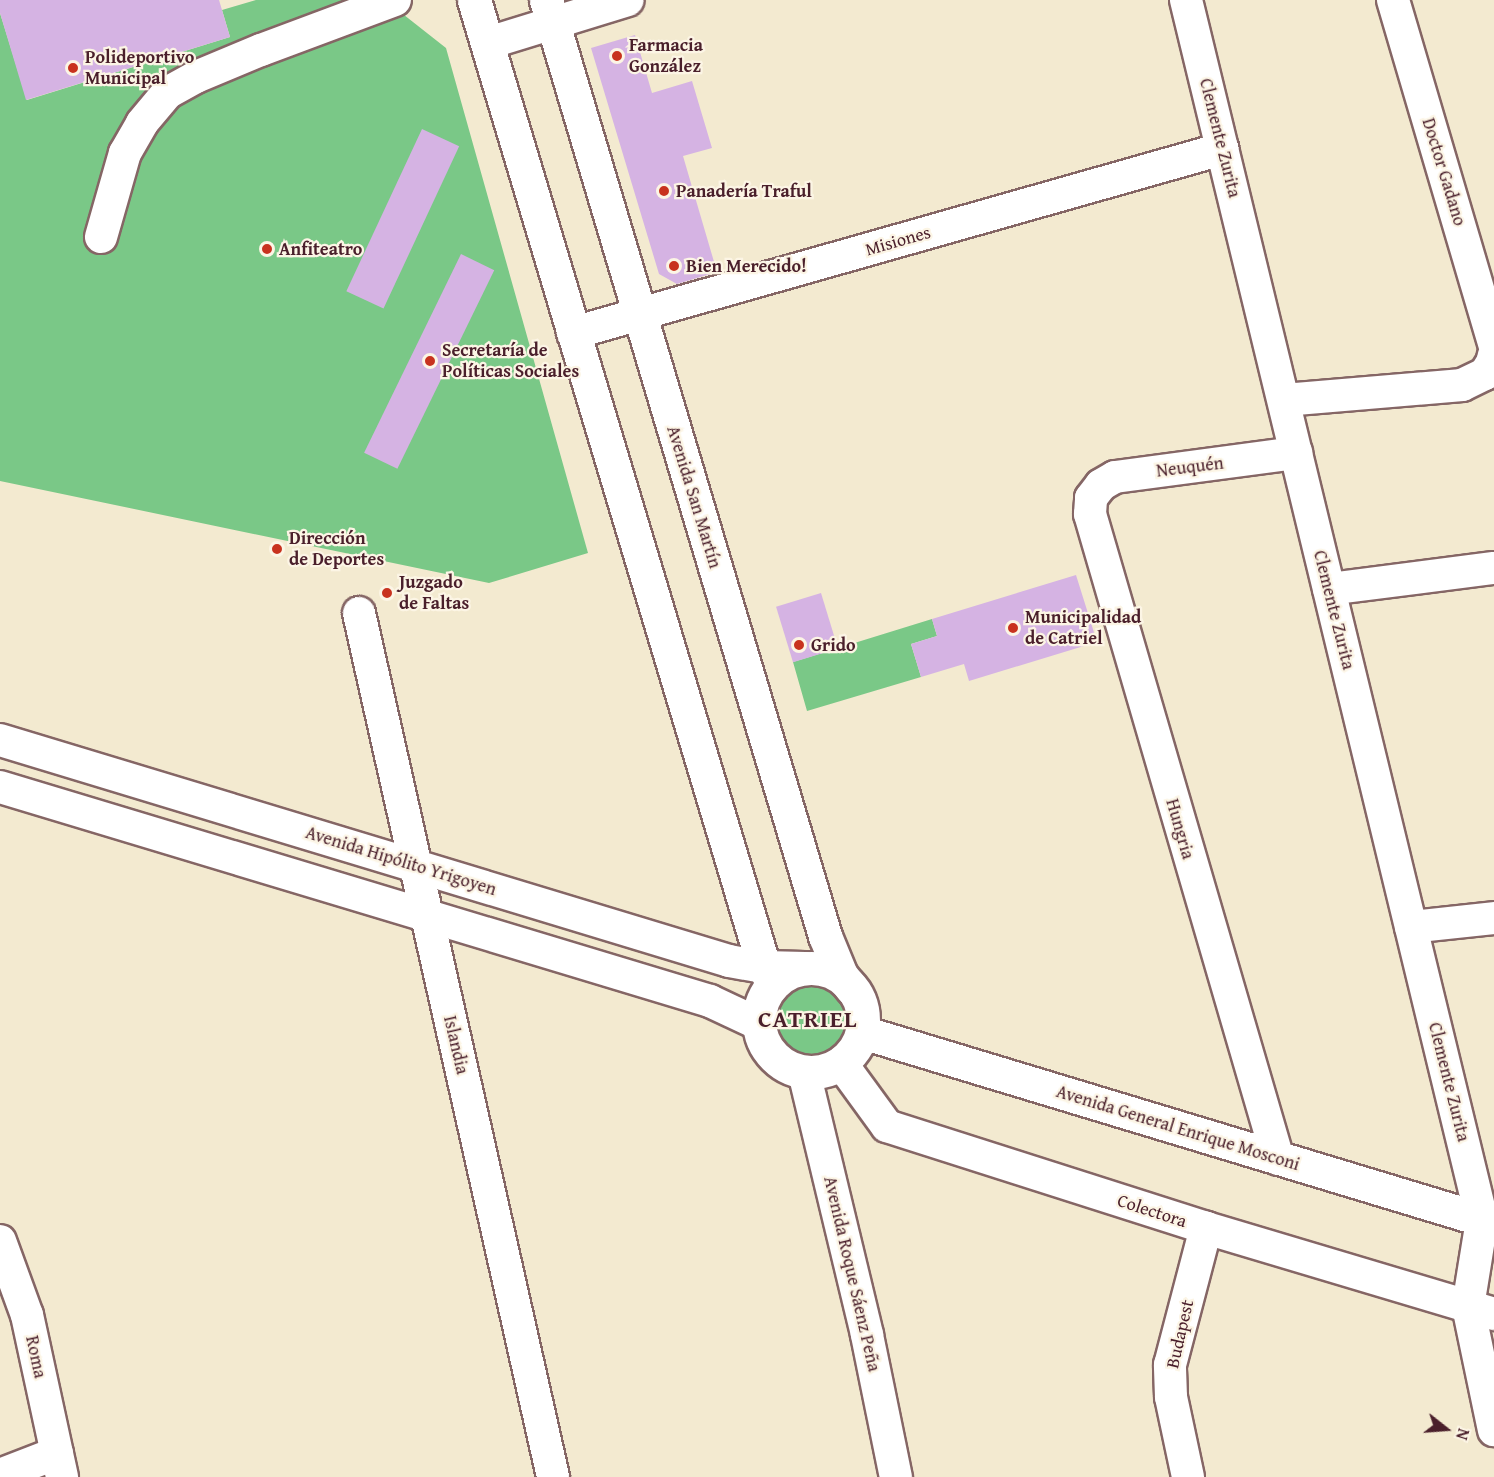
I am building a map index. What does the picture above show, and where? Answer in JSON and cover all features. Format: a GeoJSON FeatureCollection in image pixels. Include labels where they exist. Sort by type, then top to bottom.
{"type":"FeatureCollection","features":[{"type":"Feature","properties":{"kind":"main road"},"geometry":{"type":"LineString","coordinates":[[474,0],[768,975],[760,1007],[759,1023],[766,1048],[776,1060],[789,1068],[804,1072],[820,1072],[841,1063],[850,1055],[861,1032]]}},
{"type":"Feature","properties":{"kind":"main road","name":"Avenida San Martín"},"geometry":{"type":"LineString","coordinates":[[550,11],[825,936],[841,975],[860,1002],[861,1032]]}},
{"type":"Feature","properties":{"kind":"main road"},"geometry":{"type":"LineString","coordinates":[[768,975],[805,968],[823,969],[839,976],[852,989]]}},
{"type":"Feature","properties":{"kind":"main road","name":"Avenida General Enrique Mosconi"},"geometry":{"type":"LineString","coordinates":[[861,1032],[1488,1221]]}},
{"type":"Feature","properties":{"kind":"street"},"geometry":{"type":"LineString","coordinates":[[100,237],[125,153],[142,123],[167,93],[196,76],[395,0]]}},
{"type":"Feature","properties":{"kind":"street"},"geometry":{"type":"LineString","coordinates":[[488,43],[550,11],[627,0]]}},
{"type":"Feature","properties":{"kind":"street","name":"Clemente Zurita"},"geometry":{"type":"LineString","coordinates":[[1186,0],[1411,927],[1488,1221]]}},
{"type":"Feature","properties":{"kind":"street","name":"Doctor Gadano"},"geometry":{"type":"LineString","coordinates":[[1393,0],[1494,344]]}},
{"type":"Feature","properties":{"kind":"street","name":"Misiones"},"geometry":{"type":"LineString","coordinates":[[573,333],[1222,149]]}},
{"type":"Feature","properties":{"kind":"street"},"geometry":{"type":"LineString","coordinates":[[1284,400],[1462,385],[1485,374],[1494,355]]}},
{"type":"Feature","properties":{"kind":"street","name":"Neuquén"},"geometry":{"type":"LineString","coordinates":[[1091,498],[1101,485],[1115,477],[1296,453]]}},
{"type":"Feature","properties":{"kind":"street","name":"Hungria"},"geometry":{"type":"LineString","coordinates":[[1091,498],[1092,529],[1278,1159]]}},
{"type":"Feature","properties":{"kind":"street"},"geometry":{"type":"LineString","coordinates":[[1329,589],[1494,568]]}},
{"type":"Feature","properties":{"kind":"street","name":"Islandia"},"geometry":{"type":"LineString","coordinates":[[359,613],[553,1477]]}},
{"type":"Feature","properties":{"kind":"street","name":"Avenida Hipólito Yrigoyen"},"geometry":{"type":"LineString","coordinates":[[0,740],[416,865],[768,975]]}},
{"type":"Feature","properties":{"kind":"street"},"geometry":{"type":"LineString","coordinates":[[0,787],[710,1001],[759,1023]]}},
{"type":"Feature","properties":{"kind":"street"},"geometry":{"type":"LineString","coordinates":[[1411,927],[1494,918]]}},
{"type":"Feature","properties":{"kind":"street","name":"Colectora"},"geometry":{"type":"LineString","coordinates":[[841,1063],[887,1126],[1206,1228],[1481,1310]]}},
{"type":"Feature","properties":{"kind":"street","name":"Avenida Roque Sáenz Peña"},"geometry":{"type":"LineString","coordinates":[[804,1072],[867,1335],[896,1477]]}},
{"type":"Feature","properties":{"kind":"street"},"geometry":{"type":"LineString","coordinates":[[1488,1221],[1481,1310],[1494,1430]]}},
{"type":"Feature","properties":{"kind":"street","name":"Budapest"},"geometry":{"type":"LineString","coordinates":[[1188,1477],[1171,1396],[1170,1365],[1206,1228]]}},
{"type":"Feature","properties":{"kind":"street","name":"Roma"},"geometry":{"type":"LineString","coordinates":[[0,1241],[27,1315],[60,1465]]}},
{"type":"Feature","properties":{"kind":"street"},"geometry":{"type":"LineString","coordinates":[[0,1475],[60,1465]]}},
{"type":"Feature","properties":{"kind":"green space"},"geometry":{"type":"Polygon","coordinates":[[[256,0],[393,0],[399,11],[446,48],[588,553],[489,583],[0,481],[0,13],[27,100],[230,37],[222,10],[256,0]]]}},
{"type":"Feature","properties":{"kind":"green space"},"geometry":{"type":"Polygon","coordinates":[[[932,619],[937,636],[911,644],[921,677],[807,711],[793,662],[932,619]]]}},
{"type":"Feature","properties":{"kind":"green space"},"geometry":{"type":"Polygon","coordinates":[[[803,983],[817,983],[836,993],[846,1012],[846,1026],[836,1045],[817,1055],[803,1055],[784,1045],[774,1026],[774,1012],[784,993],[803,983]]]}},
{"type":"Feature","properties":{"kind":"building","name":"Polideportivo Municipal"},"geometry":{"type":"Polygon","coordinates":[[[0,0],[219,0],[230,37],[26,100],[0,13],[0,0]]]}},
{"type":"Feature","properties":{"kind":"building"},"geometry":{"type":"Polygon","coordinates":[[[635,35],[652,93],[692,81],[712,148],[683,156],[717,272],[677,284],[659,274],[591,48],[635,35]]]}},
{"type":"Feature","properties":{"kind":"building"},"geometry":{"type":"Polygon","coordinates":[[[422,129],[459,146],[384,309],[346,291],[422,129]]]}},
{"type":"Feature","properties":{"kind":"building","name":"Secretaría de Políticas Sociales"},"geometry":{"type":"Polygon","coordinates":[[[461,254],[494,270],[397,469],[364,453],[461,254]]]}},
{"type":"Feature","properties":{"kind":"building","name":"Municipalidad de Catriel"},"geometry":{"type":"Polygon","coordinates":[[[1076,575],[1097,642],[969,681],[964,664],[921,677],[911,644],[937,636],[932,619],[1076,575]]]}},
{"type":"Feature","properties":{"kind":"building"},"geometry":{"type":"Polygon","coordinates":[[[821,593],[838,648],[793,662],[776,607],[821,593]]]}},
{"type":"Feature","properties":{"kind":"place","name":"Farmacia González"},"geometry":{"type":"Point","coordinates":[617,56]}},
{"type":"Feature","properties":{"kind":"place","name":"Polideportivo Municipal"},"geometry":{"type":"Point","coordinates":[73,68]}},
{"type":"Feature","properties":{"kind":"place","name":"Panadería Traful"},"geometry":{"type":"Point","coordinates":[664,191]}},
{"type":"Feature","properties":{"kind":"place","name":"Anfiteatro"},"geometry":{"type":"Point","coordinates":[267,249]}},
{"type":"Feature","properties":{"kind":"place","name":"Bien Merecido!"},"geometry":{"type":"Point","coordinates":[674,266]}},
{"type":"Feature","properties":{"kind":"place","name":"Secretaría de Políticas Sociales"},"geometry":{"type":"Point","coordinates":[430,361]}},
{"type":"Feature","properties":{"kind":"place","name":"Dirección de Deportes"},"geometry":{"type":"Point","coordinates":[277,549]}},
{"type":"Feature","properties":{"kind":"place","name":"Juzgado de Faltas"},"geometry":{"type":"Point","coordinates":[387,593]}},
{"type":"Feature","properties":{"kind":"place","name":"Municipalidad de Catriel"},"geometry":{"type":"Point","coordinates":[1013,628]}},
{"type":"Feature","properties":{"kind":"place","name":"Grido"},"geometry":{"type":"Point","coordinates":[799,645]}},
{"type":"Feature","properties":{"kind":"district","name":"CATRIEL"},"geometry":{"type":"Point","coordinates":[808,1019]}}]}
